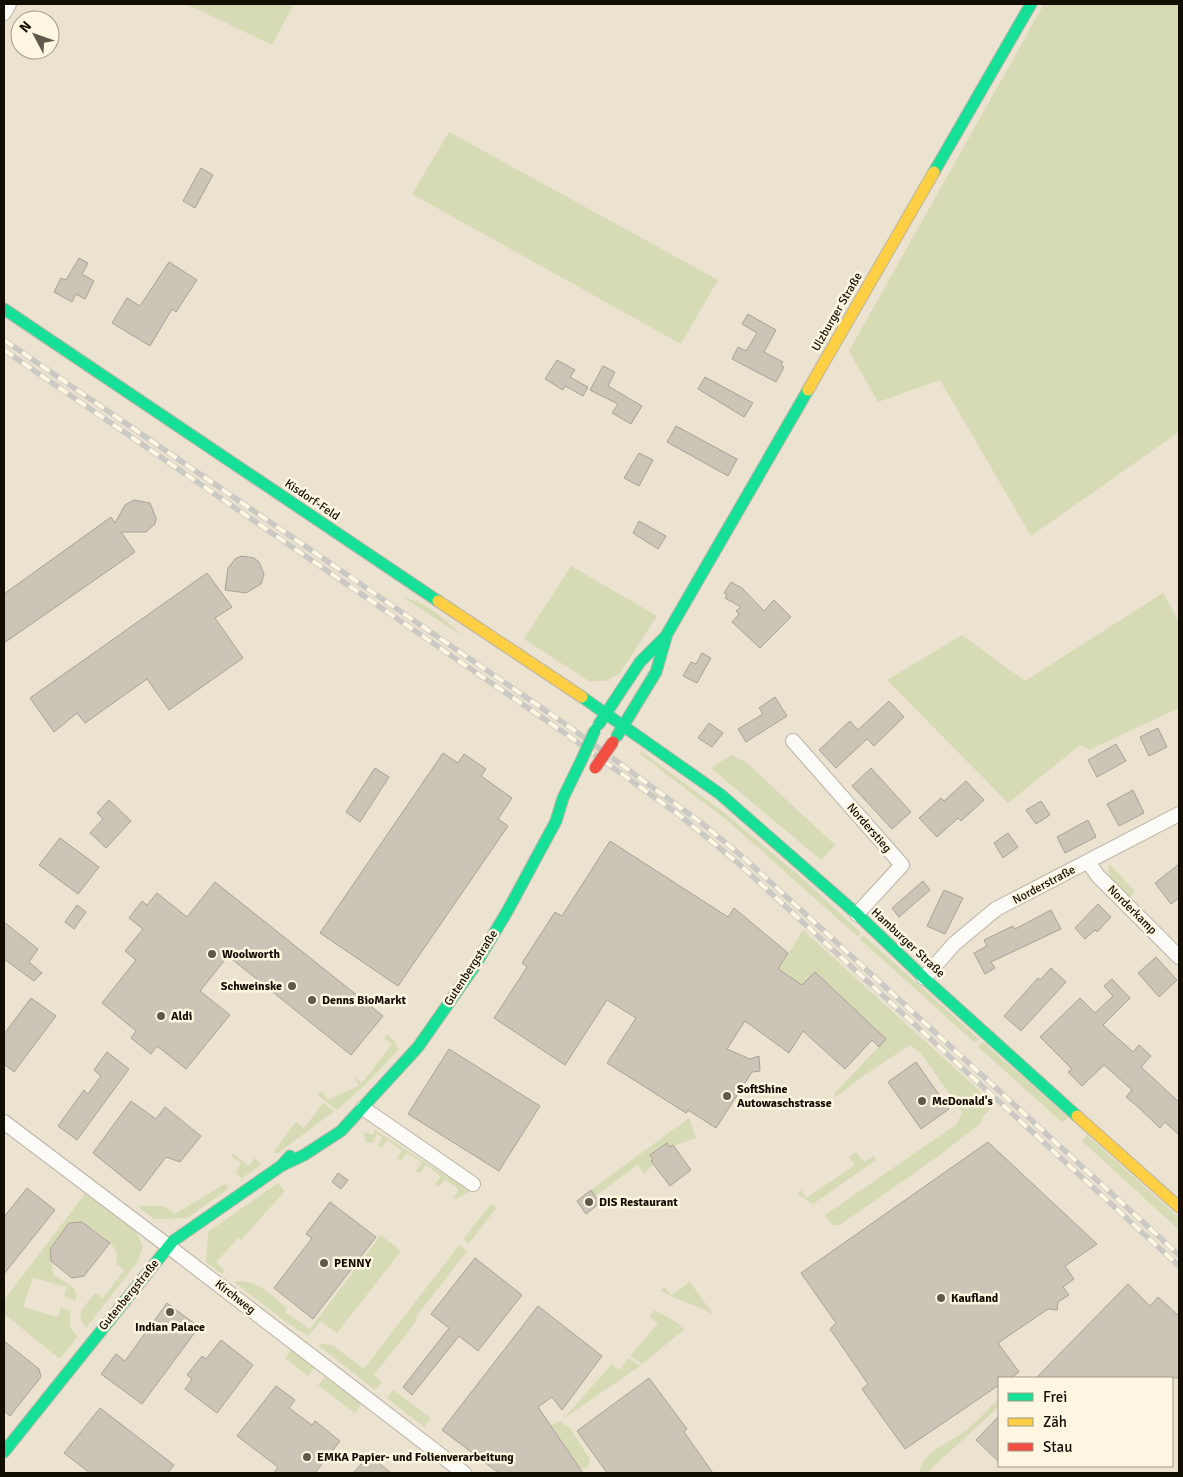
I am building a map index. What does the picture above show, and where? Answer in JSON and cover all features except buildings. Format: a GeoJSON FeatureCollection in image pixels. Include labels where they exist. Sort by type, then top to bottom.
{"type":"FeatureCollection","features":[{"type":"Feature","properties":{"kind":"main road","name":"Ulzburger Straße"},"geometry":{"type":"LineString","coordinates":[[624,726],[656,672],[667,634],[1031,4]]}},
{"type":"Feature","properties":{"kind":"main road","name":"Kisdorf-Feld"},"geometry":{"type":"LineString","coordinates":[[4,309],[606,714]]}},
{"type":"Feature","properties":{"kind":"main road","name":"Ulzburger Straße"},"geometry":{"type":"LineString","coordinates":[[606,714],[640,662],[667,634]]}},
{"type":"Feature","properties":{"kind":"main road","name":"Hamburger Straße"},"geometry":{"type":"LineString","coordinates":[[606,714],[720,794],[857,914],[924,978],[1179,1207]]}},
{"type":"Feature","properties":{"kind":"main road","name":"Gutenbergstraße"},"geometry":{"type":"LineString","coordinates":[[4,1452],[168,1246],[178,1236],[281,1166],[304,1156],[341,1131],[418,1047],[474,967],[508,910],[559,814],[563,798],[595,730],[606,714]]}},
{"type":"Feature","properties":{"kind":"main road"},"geometry":{"type":"LineString","coordinates":[[588,780],[624,726]]}},
{"type":"Feature","properties":{"kind":"main road","name":"Gutenbergstraße"},"geometry":{"type":"LineString","coordinates":[[559,814],[571,806],[575,800]]}},
{"type":"Feature","properties":{"kind":"street"},"geometry":{"type":"LineString","coordinates":[[4,13],[9,4]]}},
{"type":"Feature","properties":{"kind":"street","name":"Norderstieg"},"geometry":{"type":"LineString","coordinates":[[793,741],[902,865],[857,914]]}},
{"type":"Feature","properties":{"kind":"street","name":"Norderstraße"},"geometry":{"type":"LineString","coordinates":[[924,978],[954,944],[996,910],[1179,814]]}},
{"type":"Feature","properties":{"kind":"street","name":"Norderkamp"},"geometry":{"type":"LineString","coordinates":[[1088,862],[1098,876],[1179,957]]}},
{"type":"Feature","properties":{"kind":"street"},"geometry":{"type":"LineString","coordinates":[[363,1108],[473,1184]]}},
{"type":"Feature","properties":{"kind":"street","name":"Kirchweg"},"geometry":{"type":"LineString","coordinates":[[4,1122],[464,1473]]}},
{"type":"Feature","properties":{"kind":"green space"},"geometry":{"type":"Polygon","coordinates":[[[186,4],[294,4],[272,45],[186,4]]]}},
{"type":"Feature","properties":{"kind":"green space"},"geometry":{"type":"Polygon","coordinates":[[[1044,4],[1179,4],[1179,432],[1031,536],[940,380],[878,402],[849,351],[1044,4]]]}},
{"type":"Feature","properties":{"kind":"green space"},"geometry":{"type":"Polygon","coordinates":[[[449,132],[718,280],[681,344],[412,194],[449,132]]]}},
{"type":"Feature","properties":{"kind":"green space"},"geometry":{"type":"Polygon","coordinates":[[[571,566],[657,616],[620,673],[606,681],[589,681],[524,639],[571,566]]]}},
{"type":"Feature","properties":{"kind":"green space"},"geometry":{"type":"Polygon","coordinates":[[[1163,593],[1179,621],[1179,708],[1089,750],[1080,745],[1008,803],[887,680],[962,635],[1025,681],[1163,593]]]}},
{"type":"Feature","properties":{"kind":"green space"},"geometry":{"type":"Polygon","coordinates":[[[403,597],[429,608],[464,637],[403,597]]]}},
{"type":"Feature","properties":{"kind":"green space"},"geometry":{"type":"Polygon","coordinates":[[[641,751],[727,815],[803,879],[861,933],[857,936],[728,821],[640,754],[641,751]]]}},
{"type":"Feature","properties":{"kind":"green space"},"geometry":{"type":"Polygon","coordinates":[[[731,755],[746,762],[835,845],[821,860],[711,768],[731,755]]]}},
{"type":"Feature","properties":{"kind":"green space"},"geometry":{"type":"Polygon","coordinates":[[[1109,864],[1135,891],[1128,899],[1116,888],[1111,880],[1109,864]]]}},
{"type":"Feature","properties":{"kind":"green space"},"geometry":{"type":"Polygon","coordinates":[[[803,930],[995,1105],[984,1115],[980,1124],[940,1155],[840,1225],[832,1225],[825,1215],[957,1124],[962,1112],[921,1053],[910,1045],[866,1074],[836,1097],[834,1094],[886,1039],[815,973],[802,985],[778,970],[803,930]]]}},
{"type":"Feature","properties":{"kind":"green space"},"geometry":{"type":"Polygon","coordinates":[[[863,935],[979,1039],[975,1043],[860,939],[863,935]]]}},
{"type":"Feature","properties":{"kind":"green space"},"geometry":{"type":"Polygon","coordinates":[[[387,1034],[395,1042],[398,1050],[364,1086],[337,1110],[317,1094],[323,1092],[327,1100],[359,1086],[355,1077],[362,1083],[392,1044],[384,1038],[387,1034]]]}},
{"type":"Feature","properties":{"kind":"green space"},"geometry":{"type":"Polygon","coordinates":[[[983,1042],[1068,1117],[1063,1123],[978,1047],[983,1042]]]}},
{"type":"Feature","properties":{"kind":"green space"},"geometry":{"type":"Polygon","coordinates":[[[323,1103],[333,1110],[332,1113],[278,1153],[275,1153],[275,1150],[296,1122],[304,1128],[323,1103]]]}},
{"type":"Feature","properties":{"kind":"green space"},"geometry":{"type":"Polygon","coordinates":[[[689,1118],[696,1138],[670,1147],[666,1143],[650,1155],[654,1164],[644,1174],[638,1165],[595,1196],[591,1190],[689,1118]]]}},
{"type":"Feature","properties":{"kind":"green space"},"geometry":{"type":"Polygon","coordinates":[[[375,1130],[470,1191],[456,1199],[453,1198],[459,1190],[445,1179],[439,1187],[435,1184],[441,1176],[426,1165],[420,1173],[416,1171],[422,1162],[406,1153],[401,1161],[397,1158],[402,1150],[387,1140],[382,1148],[378,1146],[382,1138],[377,1134],[372,1143],[366,1142],[363,1132],[373,1135],[375,1130]]]}},
{"type":"Feature","properties":{"kind":"green space"},"geometry":{"type":"Polygon","coordinates":[[[1087,1135],[1179,1218],[1179,1230],[1082,1141],[1087,1135]]]}},
{"type":"Feature","properties":{"kind":"green space"},"geometry":{"type":"Polygon","coordinates":[[[856,1152],[864,1162],[873,1156],[876,1160],[813,1204],[797,1194],[801,1190],[806,1198],[855,1165],[849,1157],[856,1152]]]}},
{"type":"Feature","properties":{"kind":"green space"},"geometry":{"type":"Polygon","coordinates":[[[233,1154],[249,1166],[255,1158],[261,1165],[242,1178],[236,1174],[241,1163],[231,1156],[233,1154]]]}},
{"type":"Feature","properties":{"kind":"green space"},"geometry":{"type":"Polygon","coordinates":[[[278,1183],[285,1191],[241,1240],[238,1238],[216,1262],[225,1271],[222,1274],[206,1262],[208,1232],[278,1183]]]}},
{"type":"Feature","properties":{"kind":"green space"},"geometry":{"type":"Polygon","coordinates":[[[225,1184],[229,1187],[224,1192],[187,1218],[154,1219],[137,1206],[164,1206],[175,1214],[225,1184]]]}},
{"type":"Feature","properties":{"kind":"green space"},"geometry":{"type":"Polygon","coordinates":[[[85,1194],[136,1232],[143,1246],[138,1261],[86,1328],[80,1318],[82,1309],[95,1293],[103,1298],[124,1270],[116,1264],[117,1257],[115,1251],[106,1239],[82,1222],[69,1223],[50,1249],[53,1274],[74,1288],[77,1296],[75,1301],[64,1296],[67,1287],[33,1278],[23,1307],[58,1317],[61,1307],[70,1311],[70,1326],[77,1337],[60,1359],[4,1314],[4,1300],[85,1194]]]}},
{"type":"Feature","properties":{"kind":"green space"},"geometry":{"type":"Polygon","coordinates":[[[491,1204],[497,1207],[470,1242],[467,1243],[464,1238],[491,1204]]]}},
{"type":"Feature","properties":{"kind":"green space"},"geometry":{"type":"Polygon","coordinates":[[[381,1235],[401,1251],[337,1333],[321,1321],[308,1336],[286,1322],[234,1282],[249,1282],[263,1289],[287,1308],[285,1312],[310,1329],[381,1235]]]}},
{"type":"Feature","properties":{"kind":"green space"},"geometry":{"type":"Polygon","coordinates":[[[459,1245],[467,1251],[374,1375],[382,1382],[375,1390],[319,1346],[322,1344],[332,1345],[364,1369],[459,1245]]]}},
{"type":"Feature","properties":{"kind":"green space"},"geometry":{"type":"Polygon","coordinates":[[[690,1282],[713,1315],[660,1290],[665,1287],[671,1295],[690,1282]]]}},
{"type":"Feature","properties":{"kind":"green space"},"geometry":{"type":"Polygon","coordinates":[[[655,1310],[679,1324],[684,1330],[642,1364],[630,1356],[658,1323],[649,1316],[655,1310]]]}},
{"type":"Feature","properties":{"kind":"green space"},"geometry":{"type":"Polygon","coordinates":[[[292,1349],[315,1367],[308,1376],[285,1358],[292,1349]]]}},
{"type":"Feature","properties":{"kind":"green space"},"geometry":{"type":"Polygon","coordinates":[[[629,1358],[640,1366],[563,1419],[612,1364],[619,1370],[629,1358]]]}},
{"type":"Feature","properties":{"kind":"green space"},"geometry":{"type":"Polygon","coordinates":[[[327,1375],[363,1401],[355,1413],[318,1385],[327,1375]]]}},
{"type":"Feature","properties":{"kind":"green space"},"geometry":{"type":"Polygon","coordinates":[[[393,1390],[431,1418],[424,1427],[387,1398],[393,1390]]]}},
{"type":"Feature","properties":{"kind":"green space"},"geometry":{"type":"Polygon","coordinates":[[[998,1399],[998,1407],[990,1415],[927,1473],[919,1473],[921,1465],[931,1453],[959,1436],[998,1399]]]}},
{"type":"Feature","properties":{"kind":"green space"},"geometry":{"type":"Polygon","coordinates":[[[560,1421],[569,1427],[590,1459],[588,1468],[581,1469],[551,1425],[560,1421]]]}},
{"type":"Feature","properties":{"kind":"railway"},"geometry":{"type":"LineString","coordinates":[[4,340],[571,728],[703,824],[744,858],[1179,1255]]}},
{"type":"Feature","properties":{"kind":"railway"},"geometry":{"type":"LineString","coordinates":[[4,350],[566,734],[678,814],[738,863],[1179,1266]]}},
{"type":"Feature","properties":{"kind":"traffic: fast"},"geometry":{"type":"LineString","coordinates":[[934,172],[1031,4]]}},
{"type":"Feature","properties":{"kind":"traffic: fast"},"geometry":{"type":"LineString","coordinates":[[4,309],[438,601]]}},
{"type":"Feature","properties":{"kind":"traffic: fast"},"geometry":{"type":"LineString","coordinates":[[617,736],[656,672],[667,634],[808,390]]}},
{"type":"Feature","properties":{"kind":"traffic: fast"},"geometry":{"type":"LineString","coordinates":[[599,724],[640,662],[666,636]]}},
{"type":"Feature","properties":{"kind":"traffic: fast"},"geometry":{"type":"LineString","coordinates":[[582,697],[720,794],[857,914],[924,978],[1077,1116]]}},
{"type":"Feature","properties":{"kind":"traffic: fast"},"geometry":{"type":"LineString","coordinates":[[582,759],[595,730]]}},
{"type":"Feature","properties":{"kind":"traffic: fast"},"geometry":{"type":"LineString","coordinates":[[281,1166],[304,1155],[341,1131],[418,1047],[474,967],[508,910],[556,821],[563,798],[582,759]]}},
{"type":"Feature","properties":{"kind":"traffic: fast"},"geometry":{"type":"LineString","coordinates":[[4,1452],[173,1241],[281,1166],[290,1156]]}},
{"type":"Feature","properties":{"kind":"traffic: slow"},"geometry":{"type":"LineString","coordinates":[[808,390],[934,172]]}},
{"type":"Feature","properties":{"kind":"traffic: slow"},"geometry":{"type":"LineString","coordinates":[[438,601],[582,697]]}},
{"type":"Feature","properties":{"kind":"traffic: slow"},"geometry":{"type":"LineString","coordinates":[[1077,1116],[1179,1207]]}},
{"type":"Feature","properties":{"kind":"traffic: jam"},"geometry":{"type":"LineString","coordinates":[[595,768],[613,742]]}},
{"type":"Feature","properties":{"kind":"place","name":"Woolworth"},"geometry":{"type":"Point","coordinates":[212,954]}},
{"type":"Feature","properties":{"kind":"place","name":"Schweinske"},"geometry":{"type":"Point","coordinates":[292,986]}},
{"type":"Feature","properties":{"kind":"place","name":"Denns BioMarkt"},"geometry":{"type":"Point","coordinates":[312,1000]}},
{"type":"Feature","properties":{"kind":"place","name":"Aldi"},"geometry":{"type":"Point","coordinates":[161,1016]}},
{"type":"Feature","properties":{"kind":"place","name":"SoftShine Autowaschstrasse"},"geometry":{"type":"Point","coordinates":[727,1096]}},
{"type":"Feature","properties":{"kind":"place","name":"McDonald's"},"geometry":{"type":"Point","coordinates":[922,1101]}},
{"type":"Feature","properties":{"kind":"place","name":"DIS Restaurant"},"geometry":{"type":"Point","coordinates":[589,1202]}},
{"type":"Feature","properties":{"kind":"place","name":"PENNY"},"geometry":{"type":"Point","coordinates":[324,1263]}},
{"type":"Feature","properties":{"kind":"place","name":"Kaufland"},"geometry":{"type":"Point","coordinates":[941,1298]}},
{"type":"Feature","properties":{"kind":"place","name":"Indian Palace"},"geometry":{"type":"Point","coordinates":[170,1312]}},
{"type":"Feature","properties":{"kind":"place","name":"EMKA Papier- und Folienverarbeitung"},"geometry":{"type":"Point","coordinates":[307,1457]}}]}
